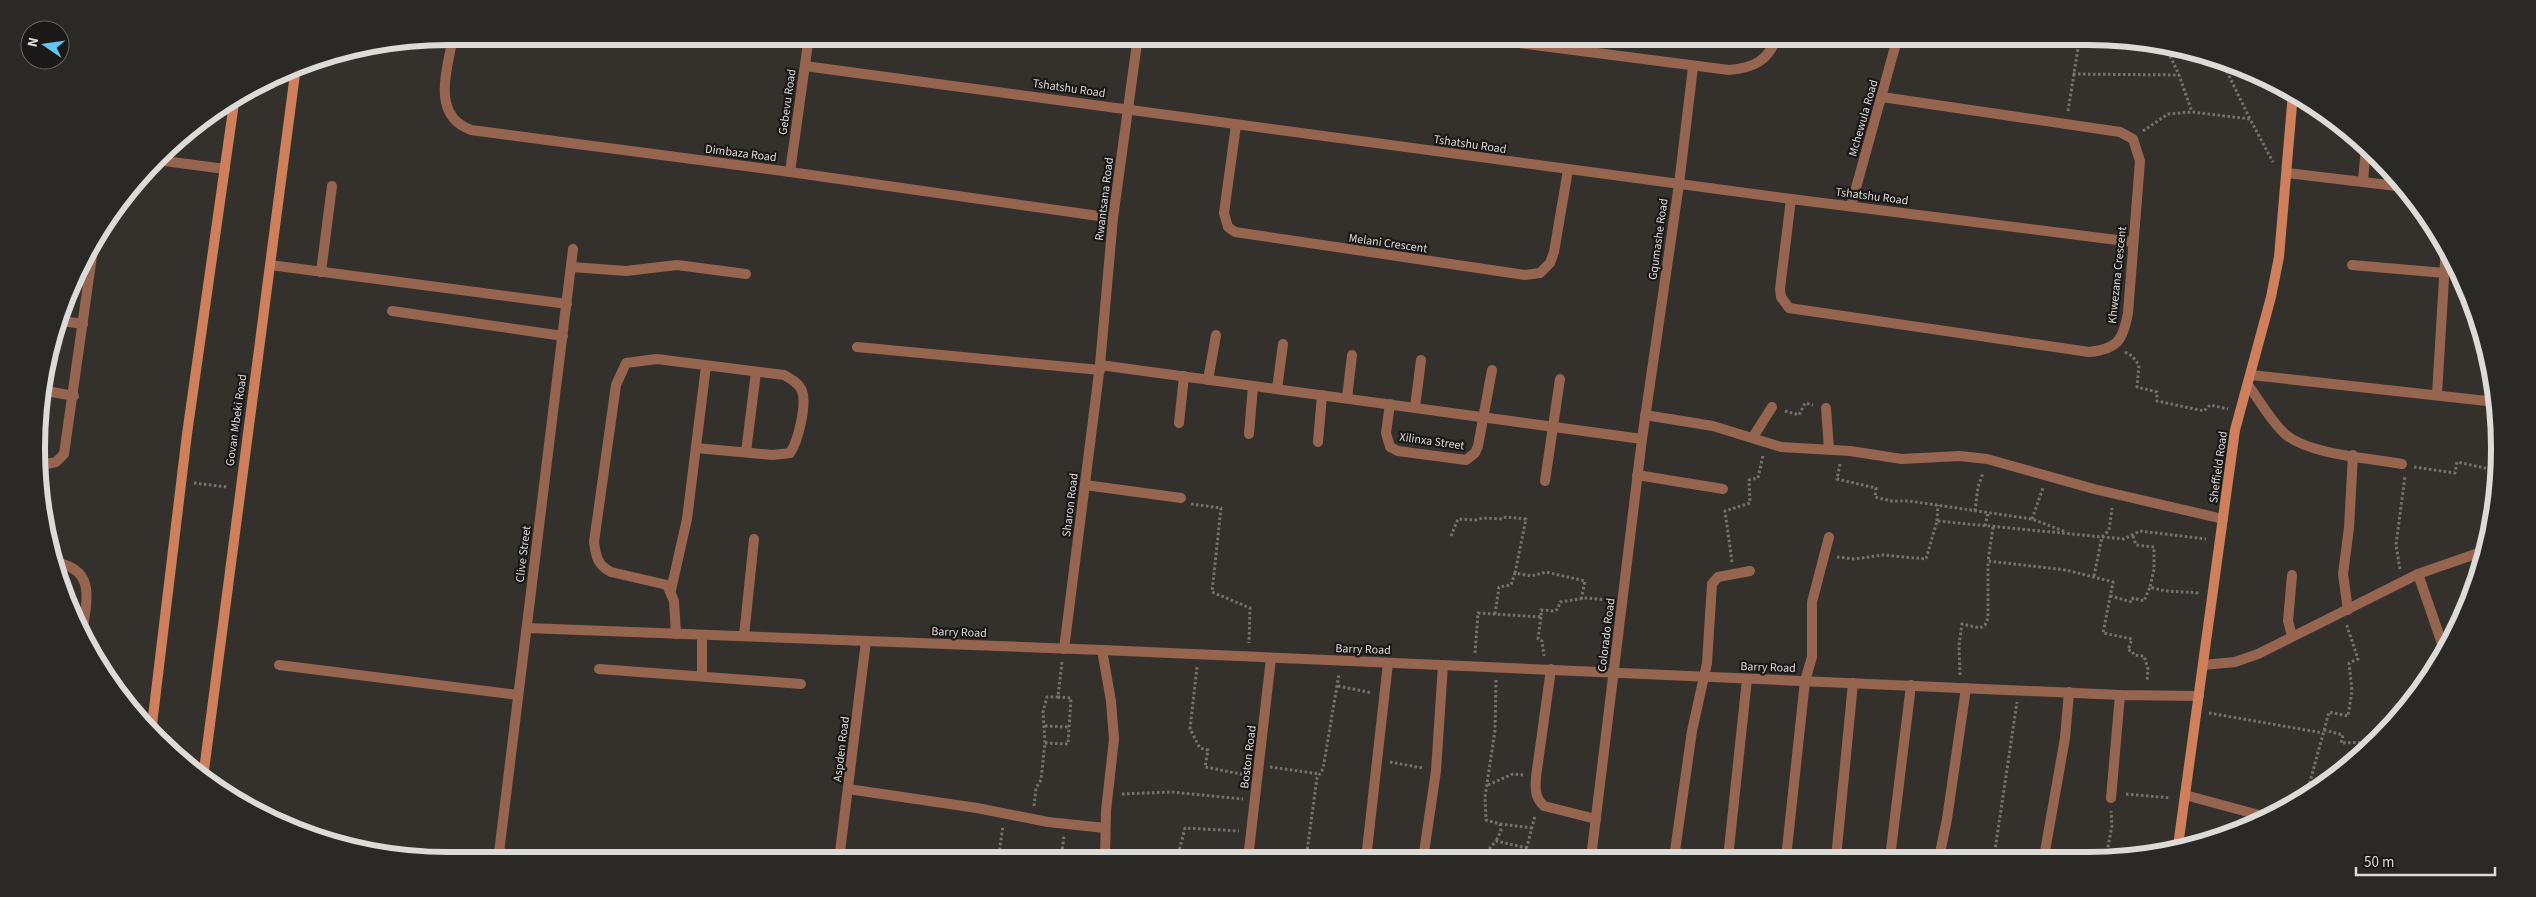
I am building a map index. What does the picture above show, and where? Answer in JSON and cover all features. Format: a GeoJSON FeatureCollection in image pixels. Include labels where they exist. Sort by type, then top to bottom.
{"type":"FeatureCollection","features":[{"type":"Feature","properties":{"kind":"main road","name":"Govan Mbeki Road"},"geometry":{"type":"LineString","coordinates":[[204,770],[295,76]]}},
{"type":"Feature","properties":{"kind":"main road","name":"Sheffield Road"},"geometry":{"type":"LineString","coordinates":[[2179,841],[2239,412],[2250,380],[2279,257],[2292,101]]}},
{"type":"Feature","properties":{"kind":"main road"},"geometry":{"type":"LineString","coordinates":[[152,723],[187,434],[233,107]]}},
{"type":"Feature","properties":{"kind":"street","name":"Dimbaza Road"},"geometry":{"type":"LineString","coordinates":[[452,45],[445,97],[447,110],[459,126],[471,130],[790,172],[1113,218]]}},
{"type":"Feature","properties":{"kind":"street","name":"Gebevu Road"},"geometry":{"type":"LineString","coordinates":[[790,172],[808,45]]}},
{"type":"Feature","properties":{"kind":"street","name":"Rwantsana Road"},"geometry":{"type":"LineString","coordinates":[[1100,368],[1113,218],[1137,45]]}},
{"type":"Feature","properties":{"kind":"street"},"geometry":{"type":"LineString","coordinates":[[1531,45],[1693,67],[1729,70],[1756,65],[1766,58],[1772,45]]}},
{"type":"Feature","properties":{"kind":"street","name":"Mchewula Road"},"geometry":{"type":"LineString","coordinates":[[1851,206],[1896,45]]}},
{"type":"Feature","properties":{"kind":"street","name":"Tshatshu Road"},"geometry":{"type":"LineString","coordinates":[[805,66],[1791,200],[2133,242]]}},
{"type":"Feature","properties":{"kind":"street","name":"Gqumashe Road"},"geometry":{"type":"LineString","coordinates":[[1645,415],[1679,184],[1693,67]]}},
{"type":"Feature","properties":{"kind":"street"},"geometry":{"type":"LineString","coordinates":[[1882,97],[2120,132],[2133,139]]}},
{"type":"Feature","properties":{"kind":"street","name":"Melani Crescent"},"geometry":{"type":"LineString","coordinates":[[1236,125],[1224,213],[1228,227],[1235,232],[1525,275],[1540,273],[1550,263],[1554,252],[1568,170]]}},
{"type":"Feature","properties":{"kind":"street","name":"Khwezana Crescent"},"geometry":{"type":"LineString","coordinates":[[2114,346],[2121,337],[2128,313],[2140,161],[2133,139]]}},
{"type":"Feature","properties":{"kind":"street"},"geometry":{"type":"LineString","coordinates":[[2363,182],[2365,156]]}},
{"type":"Feature","properties":{"kind":"street"},"geometry":{"type":"LineString","coordinates":[[165,161],[225,169]]}},
{"type":"Feature","properties":{"kind":"street"},"geometry":{"type":"LineString","coordinates":[[2287,173],[2394,186]]}},
{"type":"Feature","properties":{"kind":"street"},"geometry":{"type":"LineString","coordinates":[[321,272],[332,186]]}},
{"type":"Feature","properties":{"kind":"street"},"geometry":{"type":"LineString","coordinates":[[1791,200],[1780,289],[1781,297],[1789,308],[2089,352],[2104,350],[2114,346]]}},
{"type":"Feature","properties":{"kind":"street","name":"Clive Street"},"geometry":{"type":"LineString","coordinates":[[499,852],[573,249]]}},
{"type":"Feature","properties":{"kind":"street"},"geometry":{"type":"LineString","coordinates":[[2437,394],[2445,262]]}},
{"type":"Feature","properties":{"kind":"street"},"geometry":{"type":"LineString","coordinates":[[270,265],[567,304]]}},
{"type":"Feature","properties":{"kind":"street"},"geometry":{"type":"LineString","coordinates":[[571,266],[626,271],[677,265],[746,274]]}},
{"type":"Feature","properties":{"kind":"street"},"geometry":{"type":"LineString","coordinates":[[2352,265],[2444,273]]}},
{"type":"Feature","properties":{"kind":"street"},"geometry":{"type":"LineString","coordinates":[[46,464],[56,462],[64,454],[74,396],[83,324],[87,270]]}},
{"type":"Feature","properties":{"kind":"street"},"geometry":{"type":"LineString","coordinates":[[392,311],[563,336]]}},
{"type":"Feature","properties":{"kind":"street"},"geometry":{"type":"LineString","coordinates":[[65,321],[83,324]]}},
{"type":"Feature","properties":{"kind":"street"},"geometry":{"type":"LineString","coordinates":[[1208,380],[1216,336]]}},
{"type":"Feature","properties":{"kind":"street"},"geometry":{"type":"LineString","coordinates":[[1278,389],[1284,344]]}},
{"type":"Feature","properties":{"kind":"street"},"geometry":{"type":"LineString","coordinates":[[857,347],[1184,376],[1642,439]]}},
{"type":"Feature","properties":{"kind":"street"},"geometry":{"type":"LineString","coordinates":[[1347,398],[1352,355]]}},
{"type":"Feature","properties":{"kind":"street"},"geometry":{"type":"LineString","coordinates":[[671,590],[662,583],[611,572],[602,568],[597,559],[594,542],[616,385],[621,370],[626,363],[657,360],[784,375],[799,386],[803,392],[801,421],[796,442],[790,453],[696,448]]}},
{"type":"Feature","properties":{"kind":"street"},"geometry":{"type":"LineString","coordinates":[[1415,407],[1421,360]]}},
{"type":"Feature","properties":{"kind":"street"},"geometry":{"type":"LineString","coordinates":[[676,634],[674,601],[671,590],[682,547],[706,366]]}},
{"type":"Feature","properties":{"kind":"street","name":"Sharon Road"},"geometry":{"type":"LineString","coordinates":[[1064,649],[1100,368]]}},
{"type":"Feature","properties":{"kind":"street","name":"Xilinxa Street"},"geometry":{"type":"LineString","coordinates":[[1390,404],[1386,433],[1390,447],[1398,451],[1461,460],[1471,457],[1475,453],[1492,370]]}},
{"type":"Feature","properties":{"kind":"street"},"geometry":{"type":"LineString","coordinates":[[746,452],[756,372]]}},
{"type":"Feature","properties":{"kind":"street"},"geometry":{"type":"LineString","coordinates":[[1179,423],[1184,376]]}},
{"type":"Feature","properties":{"kind":"street"},"geometry":{"type":"LineString","coordinates":[[1545,481],[1560,379]]}},
{"type":"Feature","properties":{"kind":"street"},"geometry":{"type":"LineString","coordinates":[[2250,380],[2347,386],[2437,394],[2488,401]]}},
{"type":"Feature","properties":{"kind":"street"},"geometry":{"type":"LineString","coordinates":[[2250,380],[2279,427],[2298,443],[2313,449],[2402,464]]}},
{"type":"Feature","properties":{"kind":"street"},"geometry":{"type":"LineString","coordinates":[[1249,434],[1253,386]]}},
{"type":"Feature","properties":{"kind":"street"},"geometry":{"type":"LineString","coordinates":[[49,391],[74,396]]}},
{"type":"Feature","properties":{"kind":"street"},"geometry":{"type":"LineString","coordinates":[[1318,442],[1322,395]]}},
{"type":"Feature","properties":{"kind":"street"},"geometry":{"type":"LineString","coordinates":[[1753,437],[1772,407]]}},
{"type":"Feature","properties":{"kind":"street"},"geometry":{"type":"LineString","coordinates":[[1826,408],[1829,449]]}},
{"type":"Feature","properties":{"kind":"street"},"geometry":{"type":"LineString","coordinates":[[1645,415],[1713,426],[1753,437],[1765,444],[1841,450],[1902,459],[1960,456],[1987,459],[2113,494],[2223,519]]}},
{"type":"Feature","properties":{"kind":"street","name":"Colorado Road"},"geometry":{"type":"LineString","coordinates":[[1592,852],[1645,415]]}},
{"type":"Feature","properties":{"kind":"street"},"geometry":{"type":"LineString","coordinates":[[2345,611],[2343,574],[2349,528],[2353,455]]}},
{"type":"Feature","properties":{"kind":"street"},"geometry":{"type":"LineString","coordinates":[[1637,475],[1723,489]]}},
{"type":"Feature","properties":{"kind":"street"},"geometry":{"type":"LineString","coordinates":[[1085,485],[1181,498]]}},
{"type":"Feature","properties":{"kind":"street"},"geometry":{"type":"LineString","coordinates":[[1787,852],[1804,681],[1812,657],[1812,602],[1829,537]]}},
{"type":"Feature","properties":{"kind":"street"},"geometry":{"type":"LineString","coordinates":[[744,636],[754,538]]}},
{"type":"Feature","properties":{"kind":"street"},"geometry":{"type":"LineString","coordinates":[[2203,665],[2244,660],[2418,574],[2477,553]]}},
{"type":"Feature","properties":{"kind":"street"},"geometry":{"type":"LineString","coordinates":[[62,564],[72,566],[80,573],[86,583],[87,599],[84,620]]}},
{"type":"Feature","properties":{"kind":"street"},"geometry":{"type":"LineString","coordinates":[[1675,852],[1692,731],[1704,677],[1712,584],[1718,577],[1750,571]]}},
{"type":"Feature","properties":{"kind":"street"},"geometry":{"type":"LineString","coordinates":[[2418,574],[2441,642]]}},
{"type":"Feature","properties":{"kind":"street"},"geometry":{"type":"LineString","coordinates":[[2292,575],[2288,621],[2292,636]]}},
{"type":"Feature","properties":{"kind":"street","name":"Barry Road"},"geometry":{"type":"LineString","coordinates":[[527,628],[1102,650],[2120,695],[2199,696]]}},
{"type":"Feature","properties":{"kind":"street"},"geometry":{"type":"LineString","coordinates":[[702,635],[702,676]]}},
{"type":"Feature","properties":{"kind":"street","name":"Aspden Road"},"geometry":{"type":"LineString","coordinates":[[840,852],[866,641]]}},
{"type":"Feature","properties":{"kind":"street"},"geometry":{"type":"LineString","coordinates":[[1102,650],[1111,700],[1114,739],[1105,828],[1105,852]]}},
{"type":"Feature","properties":{"kind":"street","name":"Boston Road"},"geometry":{"type":"LineString","coordinates":[[1249,852],[1272,658]]}},
{"type":"Feature","properties":{"kind":"street"},"geometry":{"type":"LineString","coordinates":[[1367,852],[1388,663]]}},
{"type":"Feature","properties":{"kind":"street"},"geometry":{"type":"LineString","coordinates":[[279,665],[518,695]]}},
{"type":"Feature","properties":{"kind":"street"},"geometry":{"type":"LineString","coordinates":[[1424,852],[1436,771],[1442,665]]}},
{"type":"Feature","properties":{"kind":"street"},"geometry":{"type":"LineString","coordinates":[[599,669],[800,684]]}},
{"type":"Feature","properties":{"kind":"street"},"geometry":{"type":"LineString","coordinates":[[1547,669],[1536,777],[1539,801],[1551,808],[1596,819]]}},
{"type":"Feature","properties":{"kind":"street"},"geometry":{"type":"LineString","coordinates":[[1729,852],[1747,679]]}},
{"type":"Feature","properties":{"kind":"street"},"geometry":{"type":"LineString","coordinates":[[1837,852],[1852,683]]}},
{"type":"Feature","properties":{"kind":"street"},"geometry":{"type":"LineString","coordinates":[[1891,852],[1911,685]]}},
{"type":"Feature","properties":{"kind":"street"},"geometry":{"type":"LineString","coordinates":[[1940,852],[1947,819],[1962,688]]}},
{"type":"Feature","properties":{"kind":"street"},"geometry":{"type":"LineString","coordinates":[[2045,852],[2064,746],[2069,692]]}},
{"type":"Feature","properties":{"kind":"street"},"geometry":{"type":"LineString","coordinates":[[2111,798],[2120,695]]}},
{"type":"Feature","properties":{"kind":"street"},"geometry":{"type":"LineString","coordinates":[[848,789],[1032,819],[1105,828]]}},
{"type":"Feature","properties":{"kind":"street"},"geometry":{"type":"LineString","coordinates":[[2185,797],[2256,815]]}},
{"type":"Feature","properties":{"kind":"path"},"geometry":{"type":"LineString","coordinates":[[2067,124],[2078,45]]}},
{"type":"Feature","properties":{"kind":"path"},"geometry":{"type":"LineString","coordinates":[[2169,54],[2192,112]]}},
{"type":"Feature","properties":{"kind":"path"},"geometry":{"type":"LineString","coordinates":[[2225,69],[2274,162],[2287,173]]}},
{"type":"Feature","properties":{"kind":"path"},"geometry":{"type":"LineString","coordinates":[[2073,74],[2179,75]]}},
{"type":"Feature","properties":{"kind":"path"},"geometry":{"type":"LineString","coordinates":[[2133,139],[2168,114],[2192,112],[2250,119]]}},
{"type":"Feature","properties":{"kind":"path"},"geometry":{"type":"LineString","coordinates":[[2114,346],[2132,356],[2139,365],[2137,387],[2158,392],[2157,402],[2204,411],[2210,405],[2239,412]]}},
{"type":"Feature","properties":{"kind":"path"},"geometry":{"type":"LineString","coordinates":[[1772,407],[1799,415],[1805,403],[1826,408]]}},
{"type":"Feature","properties":{"kind":"path"},"geometry":{"type":"LineString","coordinates":[[1733,574],[1725,511],[1750,503],[1749,480],[1758,478],[1765,444]]}},
{"type":"Feature","properties":{"kind":"path"},"geometry":{"type":"LineString","coordinates":[[1841,450],[1837,479],[1876,488],[1874,497],[2032,519],[2068,533]]}},
{"type":"Feature","properties":{"kind":"path"},"geometry":{"type":"LineString","coordinates":[[1974,511],[1978,487],[1987,459]]}},
{"type":"Feature","properties":{"kind":"path"},"geometry":{"type":"LineString","coordinates":[[2408,580],[2400,569],[2396,545],[2404,485],[2402,464],[2455,473],[2457,462],[2490,470]]}},
{"type":"Feature","properties":{"kind":"path"},"geometry":{"type":"LineString","coordinates":[[2032,519],[2046,475]]}},
{"type":"Feature","properties":{"kind":"path"},"geometry":{"type":"LineString","coordinates":[[194,483],[228,487]]}},
{"type":"Feature","properties":{"kind":"path"},"geometry":{"type":"LineString","coordinates":[[2094,576],[2102,537],[2109,530],[2113,494]]}},
{"type":"Feature","properties":{"kind":"path"},"geometry":{"type":"LineString","coordinates":[[1181,498],[1181,503],[1221,508],[1212,592],[1250,608],[1248,657]]}},
{"type":"Feature","properties":{"kind":"path"},"geometry":{"type":"LineString","coordinates":[[1824,556],[1854,559],[1884,555],[1926,560],[1937,521],[1938,505]]}},
{"type":"Feature","properties":{"kind":"path"},"geometry":{"type":"LineString","coordinates":[[1985,526],[1988,513]]}},
{"type":"Feature","properties":{"kind":"path"},"geometry":{"type":"LineString","coordinates":[[1451,536],[1458,519],[1502,519],[1506,517],[1526,519],[1515,573],[1511,585],[1499,587],[1495,614]]}},
{"type":"Feature","properties":{"kind":"path"},"geometry":{"type":"LineString","coordinates":[[1937,521],[2124,539],[2140,531],[2220,542]]}},
{"type":"Feature","properties":{"kind":"path"},"geometry":{"type":"LineString","coordinates":[[1962,688],[1959,645],[1962,624],[1980,628],[1985,625],[1988,618],[1988,561],[1993,527]]}},
{"type":"Feature","properties":{"kind":"path"},"geometry":{"type":"LineString","coordinates":[[2110,596],[2132,602],[2132,598],[2144,601],[2150,587],[2154,569],[2154,547],[2136,545],[2132,536]]}},
{"type":"Feature","properties":{"kind":"path"},"geometry":{"type":"LineString","coordinates":[[1988,561],[2048,567],[2094,576],[2113,582],[2103,633],[2132,639],[2128,650],[2134,656],[2144,656],[2148,669],[2146,695]]}},
{"type":"Feature","properties":{"kind":"path"},"geometry":{"type":"LineString","coordinates":[[1515,573],[1531,576],[1546,572],[1585,581],[1581,600]]}},
{"type":"Feature","properties":{"kind":"path"},"geometry":{"type":"LineString","coordinates":[[2150,587],[2171,593],[2180,591],[2213,594]]}},
{"type":"Feature","properties":{"kind":"path"},"geometry":{"type":"LineString","coordinates":[[1547,669],[1544,646],[1542,641],[1538,639],[1541,610],[1554,611],[1558,609],[1560,602],[1581,600],[1623,601]]}},
{"type":"Feature","properties":{"kind":"path"},"geometry":{"type":"LineString","coordinates":[[2309,786],[2329,712],[2348,716],[2352,691],[2349,663],[2358,659],[2345,611]]}},
{"type":"Feature","properties":{"kind":"path"},"geometry":{"type":"LineString","coordinates":[[1475,666],[1478,613],[1541,617]]}},
{"type":"Feature","properties":{"kind":"path"},"geometry":{"type":"LineString","coordinates":[[1058,697],[1064,649]]}},
{"type":"Feature","properties":{"kind":"path"},"geometry":{"type":"LineString","coordinates":[[1198,655],[1190,728],[1200,748],[1208,750],[1205,767],[1259,772],[1320,774]]}},
{"type":"Feature","properties":{"kind":"path"},"geometry":{"type":"LineString","coordinates":[[1307,852],[1314,794],[1317,778],[1323,769],[1338,686],[1340,661]]}},
{"type":"Feature","properties":{"kind":"path"},"geometry":{"type":"LineString","coordinates":[[1497,667],[1495,730],[1487,785],[1486,820],[1500,824],[1532,828]]}},
{"type":"Feature","properties":{"kind":"path"},"geometry":{"type":"LineString","coordinates":[[1338,686],[1384,696]]}},
{"type":"Feature","properties":{"kind":"path"},"geometry":{"type":"LineString","coordinates":[[1995,852],[2019,690]]}},
{"type":"Feature","properties":{"kind":"path"},"geometry":{"type":"LineString","coordinates":[[1032,819],[1036,788],[1042,780],[1046,726],[1043,712],[1047,696],[1071,698],[1068,744],[1045,743]]}},
{"type":"Feature","properties":{"kind":"path"},"geometry":{"type":"LineString","coordinates":[[2196,712],[2343,735],[2341,743],[2364,742]]}},
{"type":"Feature","properties":{"kind":"path"},"geometry":{"type":"LineString","coordinates":[[1046,726],[1068,727]]}},
{"type":"Feature","properties":{"kind":"path"},"geometry":{"type":"LineString","coordinates":[[1377,761],[1436,771]]}},
{"type":"Feature","properties":{"kind":"path"},"geometry":{"type":"LineString","coordinates":[[1487,785],[1513,774],[1536,777]]}},
{"type":"Feature","properties":{"kind":"path"},"geometry":{"type":"LineString","coordinates":[[1108,792],[1124,795],[1172,792],[1256,800]]}},
{"type":"Feature","properties":{"kind":"path"},"geometry":{"type":"LineString","coordinates":[[2107,851],[2112,826],[2111,798],[2121,794],[2137,793],[2185,797]]}},
{"type":"Feature","properties":{"kind":"path"},"geometry":{"type":"LineString","coordinates":[[1526,852],[1539,801]]}},
{"type":"Feature","properties":{"kind":"path"},"geometry":{"type":"LineString","coordinates":[[999,852],[1004,813]]}},
{"type":"Feature","properties":{"kind":"path"},"geometry":{"type":"LineString","coordinates":[[1062,852],[1066,824]]}},
{"type":"Feature","properties":{"kind":"path"},"geometry":{"type":"LineString","coordinates":[[1489,852],[1490,848],[1496,842],[1500,831],[1500,824]]}},
{"type":"Feature","properties":{"kind":"path"},"geometry":{"type":"LineString","coordinates":[[1179,852],[1185,828],[1217,828],[1252,833]]}},
{"type":"Feature","properties":{"kind":"path"},"geometry":{"type":"LineString","coordinates":[[1496,842],[1527,848]]}}]}
